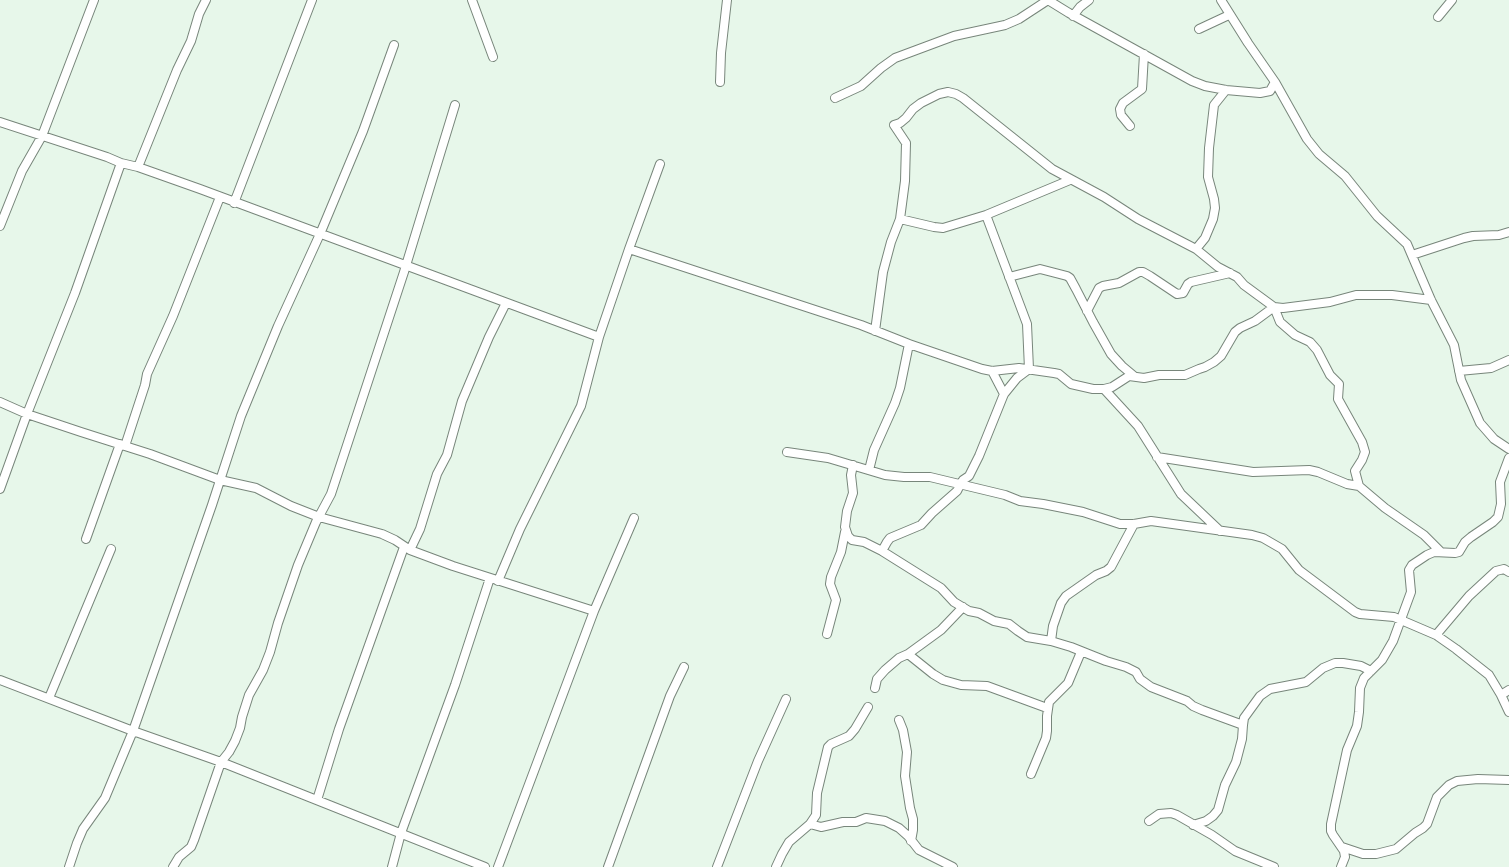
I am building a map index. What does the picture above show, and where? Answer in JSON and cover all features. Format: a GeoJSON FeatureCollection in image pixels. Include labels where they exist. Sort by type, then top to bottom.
{"type":"FeatureCollection","features":[{"type":"Feature","properties":{"kind":"street"},"geometry":{"type":"LineString","coordinates":[[0,226],[22,171],[42,136],[94,0]]}},
{"type":"Feature","properties":{"kind":"street"},"geometry":{"type":"LineString","coordinates":[[138,167],[206,0]]}},
{"type":"Feature","properties":{"kind":"street"},"geometry":{"type":"LineString","coordinates":[[234,203],[312,0]]}},
{"type":"Feature","properties":{"kind":"street"},"geometry":{"type":"LineString","coordinates":[[472,0],[493,57]]}},
{"type":"Feature","properties":{"kind":"street"},"geometry":{"type":"LineString","coordinates":[[720,82],[727,0]]}},
{"type":"Feature","properties":{"kind":"street"},"geometry":{"type":"LineString","coordinates":[[835,98],[861,86],[895,58],[954,36],[1005,25],[1019,19],[1048,0],[1191,81],[1214,89],[1260,93],[1270,91],[1282,94]]}},
{"type":"Feature","properties":{"kind":"street"},"geometry":{"type":"LineString","coordinates":[[1073,16],[1089,0]]}},
{"type":"Feature","properties":{"kind":"street"},"geometry":{"type":"LineString","coordinates":[[1221,0],[1275,82],[1313,147],[1345,176],[1377,216],[1407,244],[1431,300],[1454,345],[1461,380],[1480,423],[1494,438],[1509,449]]}},
{"type":"Feature","properties":{"kind":"street"},"geometry":{"type":"LineString","coordinates":[[1438,17],[1452,0]]}},
{"type":"Feature","properties":{"kind":"street"},"geometry":{"type":"LineString","coordinates":[[1199,29],[1229,15]]}},
{"type":"Feature","properties":{"kind":"street"},"geometry":{"type":"LineString","coordinates":[[69,867],[83,830],[105,798],[133,731],[241,416],[363,131],[394,45]]}},
{"type":"Feature","properties":{"kind":"street"},"geometry":{"type":"LineString","coordinates":[[1130,126],[1121,115],[1120,109],[1123,103],[1142,89],[1144,54]]}},
{"type":"Feature","properties":{"kind":"street"},"geometry":{"type":"LineString","coordinates":[[1270,91],[1275,82]]}},
{"type":"Feature","properties":{"kind":"street"},"geometry":{"type":"LineString","coordinates":[[1196,249],[1205,238],[1213,219],[1214,199],[1208,177],[1209,148],[1214,105],[1226,90]]}},
{"type":"Feature","properties":{"kind":"street"},"geometry":{"type":"LineString","coordinates":[[875,331],[883,272],[900,219],[905,181],[907,148],[905,139],[894,125],[900,123],[921,103],[939,94],[948,92],[956,94],[1052,169],[1104,197],[1138,219],[1196,249],[1274,307],[1280,322],[1295,336],[1310,342],[1317,350],[1330,375],[1339,384],[1338,399],[1362,442],[1365,452],[1355,471],[1359,486]]}},
{"type":"Feature","properties":{"kind":"street"},"geometry":{"type":"LineString","coordinates":[[173,867],[194,840],[221,762],[229,752],[240,728],[249,695],[270,652],[298,565],[331,494],[455,105]]}},
{"type":"Feature","properties":{"kind":"street"},"geometry":{"type":"LineString","coordinates":[[0,122],[138,167],[599,337]]}},
{"type":"Feature","properties":{"kind":"street"},"geometry":{"type":"LineString","coordinates":[[0,489],[75,293],[121,163]]}},
{"type":"Feature","properties":{"kind":"street"},"geometry":{"type":"LineString","coordinates":[[498,581],[520,529],[581,406],[599,337],[660,164]]}},
{"type":"Feature","properties":{"kind":"street"},"geometry":{"type":"LineString","coordinates":[[900,219],[943,228],[986,215],[1070,180]]}},
{"type":"Feature","properties":{"kind":"street"},"geometry":{"type":"LineString","coordinates":[[86,539],[123,445],[147,374],[173,316],[220,197]]}},
{"type":"Feature","properties":{"kind":"street"},"geometry":{"type":"LineString","coordinates":[[986,215],[1027,324],[1029,369]]}},
{"type":"Feature","properties":{"kind":"street"},"geometry":{"type":"LineString","coordinates":[[1412,255],[1464,238],[1509,232]]}},
{"type":"Feature","properties":{"kind":"street"},"geometry":{"type":"LineString","coordinates":[[629,249],[992,371],[1015,368],[1059,374],[1077,386],[1093,389],[1104,389],[1130,376],[1144,378],[1159,375],[1185,375],[1205,367],[1221,356],[1235,332],[1256,321],[1274,307],[1330,302],[1356,295],[1392,295],[1431,300]]}},
{"type":"Feature","properties":{"kind":"street"},"geometry":{"type":"LineString","coordinates":[[1009,277],[1036,269],[1063,274],[1070,278],[1111,354],[1134,376]]}},
{"type":"Feature","properties":{"kind":"street"},"geometry":{"type":"LineString","coordinates":[[1087,311],[1099,288],[1119,283],[1136,273],[1143,272],[1174,293],[1180,294],[1191,282],[1230,273]]}},
{"type":"Feature","properties":{"kind":"street"},"geometry":{"type":"LineString","coordinates":[[317,800],[339,729],[407,549],[420,529],[437,474],[447,455],[462,401],[506,303]]}},
{"type":"Feature","properties":{"kind":"street"},"geometry":{"type":"LineString","coordinates":[[869,470],[874,450],[895,404],[909,344]]}},
{"type":"Feature","properties":{"kind":"street"},"geometry":{"type":"LineString","coordinates":[[1459,371],[1491,368],[1509,360]]}},
{"type":"Feature","properties":{"kind":"street"},"geometry":{"type":"LineString","coordinates":[[882,551],[886,542],[894,536],[921,525],[957,491],[963,480],[969,476],[979,456],[1004,394],[1017,378],[1029,369]]}},
{"type":"Feature","properties":{"kind":"street"},"geometry":{"type":"LineString","coordinates":[[992,371],[1004,394]]}},
{"type":"Feature","properties":{"kind":"street"},"geometry":{"type":"LineString","coordinates":[[1104,389],[1138,426],[1181,494],[1220,531]]}},
{"type":"Feature","properties":{"kind":"street"},"geometry":{"type":"LineString","coordinates":[[0,402],[27,414],[150,454],[220,480],[256,488],[319,517],[382,534],[407,549],[594,611]]}},
{"type":"Feature","properties":{"kind":"street"},"geometry":{"type":"LineString","coordinates":[[787,452],[819,456],[895,476],[930,477],[1005,495],[1020,501],[1083,512],[1120,524],[1151,521],[1263,538],[1282,549],[1299,570],[1355,612],[1387,616],[1401,621],[1436,635],[1456,649],[1489,675],[1509,712]]}},
{"type":"Feature","properties":{"kind":"street"},"geometry":{"type":"LineString","coordinates":[[1157,457],[1253,472],[1309,470],[1318,472],[1347,484],[1359,486],[1385,508],[1424,535],[1440,552]]}},
{"type":"Feature","properties":{"kind":"street"},"geometry":{"type":"LineString","coordinates":[[1341,867],[1345,854],[1331,831],[1331,824],[1347,750],[1357,726],[1360,688],[1364,678],[1382,660],[1393,641],[1411,592],[1409,570],[1412,565],[1434,552],[1460,552],[1471,537],[1498,517],[1501,504],[1500,482],[1509,458]]}},
{"type":"Feature","properties":{"kind":"street"},"geometry":{"type":"LineString","coordinates":[[827,634],[836,600],[831,577],[846,531],[853,493],[851,475],[853,465]]}},
{"type":"Feature","properties":{"kind":"street"},"geometry":{"type":"LineString","coordinates":[[498,867],[594,611],[634,518]]}},
{"type":"Feature","properties":{"kind":"street"},"geometry":{"type":"LineString","coordinates":[[1051,641],[1053,626],[1061,603],[1066,596],[1111,567],[1134,524]]}},
{"type":"Feature","properties":{"kind":"street"},"geometry":{"type":"LineString","coordinates":[[846,531],[852,540],[864,542],[882,551],[940,588],[954,602],[969,611],[1009,624],[1028,637],[1071,647],[1126,667],[1136,672],[1140,679],[1151,687],[1243,725]]}},
{"type":"Feature","properties":{"kind":"street"},"geometry":{"type":"LineString","coordinates":[[50,698],[111,549]]}},
{"type":"Feature","properties":{"kind":"street"},"geometry":{"type":"LineString","coordinates":[[1436,635],[1469,596],[1496,571],[1504,569],[1509,572]]}},
{"type":"Feature","properties":{"kind":"street"},"geometry":{"type":"LineString","coordinates":[[392,867],[400,833],[455,685],[490,578]]}},
{"type":"Feature","properties":{"kind":"street"},"geometry":{"type":"LineString","coordinates":[[875,688],[877,679],[885,670],[940,630],[963,607]]}},
{"type":"Feature","properties":{"kind":"street"},"geometry":{"type":"LineString","coordinates":[[1031,774],[1046,738],[1049,702],[1068,683],[1081,652]]}},
{"type":"Feature","properties":{"kind":"street"},"geometry":{"type":"LineString","coordinates":[[908,654],[943,680],[961,685],[987,686],[1047,708]]}},
{"type":"Feature","properties":{"kind":"street"},"geometry":{"type":"LineString","coordinates":[[1193,825],[1206,821],[1218,810],[1225,785],[1236,762],[1244,718],[1260,696],[1270,689],[1304,682],[1323,668],[1335,663],[1361,666],[1371,671]]}},
{"type":"Feature","properties":{"kind":"street"},"geometry":{"type":"LineString","coordinates":[[608,867],[667,706],[684,667]]}},
{"type":"Feature","properties":{"kind":"street"},"geometry":{"type":"LineString","coordinates":[[0,680],[221,762],[485,867]]}},
{"type":"Feature","properties":{"kind":"street"},"geometry":{"type":"LineString","coordinates":[[1501,695],[1509,690]]}},
{"type":"Feature","properties":{"kind":"street"},"geometry":{"type":"LineString","coordinates":[[717,867],[758,761],[786,699]]}},
{"type":"Feature","properties":{"kind":"street"},"geometry":{"type":"LineString","coordinates":[[776,867],[789,842],[810,824],[816,815],[817,793],[828,747],[849,736],[867,708]]}},
{"type":"Feature","properties":{"kind":"street"},"geometry":{"type":"LineString","coordinates":[[900,720],[907,752],[905,776],[914,819],[911,841]]}},
{"type":"Feature","properties":{"kind":"street"},"geometry":{"type":"LineString","coordinates":[[1341,846],[1363,854],[1376,854],[1396,849],[1427,824],[1437,796],[1449,785],[1457,781],[1478,779],[1509,780]]}},
{"type":"Feature","properties":{"kind":"street"},"geometry":{"type":"LineString","coordinates":[[1149,821],[1159,814],[1171,813],[1212,835],[1235,851],[1274,867]]}},
{"type":"Feature","properties":{"kind":"street"},"geometry":{"type":"LineString","coordinates":[[810,824],[821,827],[843,822],[856,822],[866,818],[893,824],[908,836],[919,850],[953,867]]}}]}
